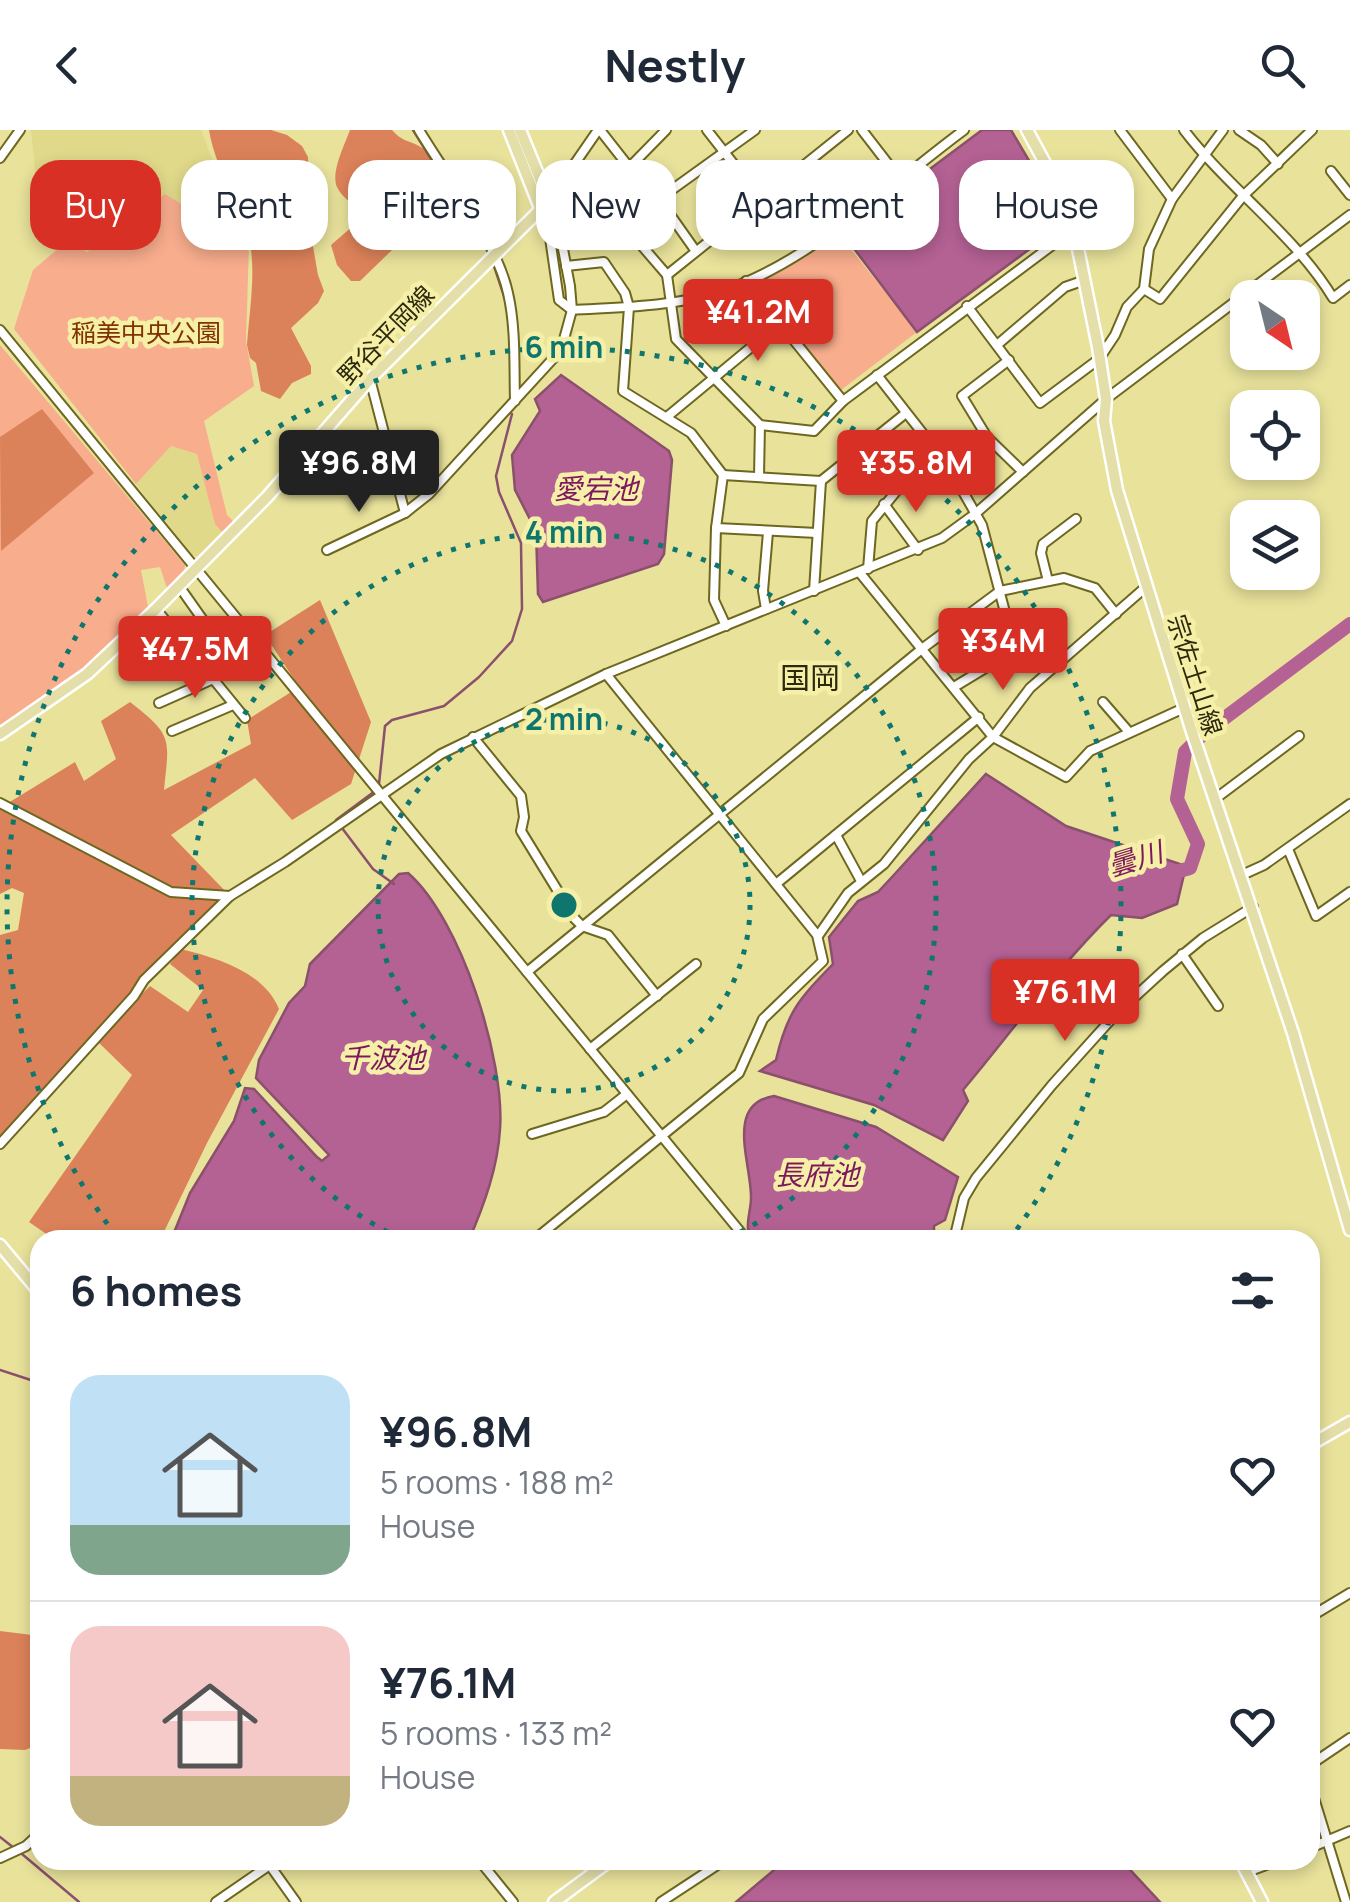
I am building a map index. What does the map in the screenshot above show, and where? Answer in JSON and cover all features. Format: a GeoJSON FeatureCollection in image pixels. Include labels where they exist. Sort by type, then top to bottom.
{"type":"FeatureCollection","features":[{"type":"Feature","properties":{"kind":"main road"},"geometry":{"type":"LineString","coordinates":[[509,130],[536,186]]}},
{"type":"Feature","properties":{"kind":"main road"},"geometry":{"type":"LineString","coordinates":[[520,130],[536,177]]}},
{"type":"Feature","properties":{"kind":"main road","name":"宗佐土山線"},"geometry":{"type":"LineString","coordinates":[[1026,130],[1043,160]]}},
{"type":"Feature","properties":{"kind":"main road","name":"野谷平岡線"},"geometry":{"type":"LineString","coordinates":[[0,734],[87,674],[156,609],[267,496],[370,379],[536,212]]}},
{"type":"Feature","properties":{"kind":"main road","name":"宗佐土山線"},"geometry":{"type":"LineString","coordinates":[[1079,250],[1106,399],[1104,422],[1109,456],[1192,735],[1253,907],[1350,1230]]}},
{"type":"Feature","properties":{"kind":"main road"},"geometry":{"type":"LineString","coordinates":[[0,1245],[30,1281]]}},
{"type":"Feature","properties":{"kind":"main road"},"geometry":{"type":"LineString","coordinates":[[1320,1439],[1350,1422]]}},
{"type":"Feature","properties":{"kind":"main road"},"geometry":{"type":"LineString","coordinates":[[554,1902],[597,1870]]}},
{"type":"Feature","properties":{"kind":"main road"},"geometry":{"type":"LineString","coordinates":[[1248,1872],[1262,1902]]}},
{"type":"Feature","properties":{"kind":"street"},"geometry":{"type":"LineString","coordinates":[[0,158],[20,130]]}},
{"type":"Feature","properties":{"kind":"street"},"geometry":{"type":"LineString","coordinates":[[418,130],[493,253],[507,288],[512,312],[514,401]]}},
{"type":"Feature","properties":{"kind":"street"},"geometry":{"type":"LineString","coordinates":[[577,160],[599,130],[623,160]]}},
{"type":"Feature","properties":{"kind":"street"},"geometry":{"type":"LineString","coordinates":[[636,160],[666,130]]}},
{"type":"Feature","properties":{"kind":"street"},"geometry":{"type":"LineString","coordinates":[[707,130],[729,160]]}},
{"type":"Feature","properties":{"kind":"street"},"geometry":{"type":"LineString","coordinates":[[667,275],[695,250],[658,199],[755,130]]}},
{"type":"Feature","properties":{"kind":"street"},"geometry":{"type":"LineString","coordinates":[[812,160],[848,130]]}},
{"type":"Feature","properties":{"kind":"street"},"geometry":{"type":"LineString","coordinates":[[862,130],[885,160]]}},
{"type":"Feature","properties":{"kind":"street"},"geometry":{"type":"LineString","coordinates":[[923,160],[964,130]]}},
{"type":"Feature","properties":{"kind":"street"},"geometry":{"type":"LineString","coordinates":[[1120,130],[1172,200]]}},
{"type":"Feature","properties":{"kind":"street"},"geometry":{"type":"LineString","coordinates":[[1184,130],[1298,254],[1332,298],[1350,285]]}},
{"type":"Feature","properties":{"kind":"street"},"geometry":{"type":"LineString","coordinates":[[966,306],[1040,403],[1098,359],[1115,335],[1127,306],[1144,289],[1149,249],[1172,200],[1223,130]]}},
{"type":"Feature","properties":{"kind":"street"},"geometry":{"type":"LineString","coordinates":[[1239,130],[1261,145],[1278,164]]}},
{"type":"Feature","properties":{"kind":"street"},"geometry":{"type":"LineString","coordinates":[[1144,289],[1160,299],[1243,196],[1312,130]]}},
{"type":"Feature","properties":{"kind":"street"},"geometry":{"type":"LineString","coordinates":[[1332,171],[1350,196]]}},
{"type":"Feature","properties":{"kind":"street"},"geometry":{"type":"LineString","coordinates":[[0,1144],[134,996],[144,980],[230,896],[382,792],[390,791],[472,737],[606,674],[942,538],[975,514],[1106,399],[1350,214]]}},
{"type":"Feature","properties":{"kind":"street"},"geometry":{"type":"LineString","coordinates":[[552,250],[559,300],[572,310],[671,304],[729,289],[799,250]]}},
{"type":"Feature","properties":{"kind":"street"},"geometry":{"type":"LineString","coordinates":[[327,550],[405,513],[429,494],[561,350],[572,310],[563,250]]}},
{"type":"Feature","properties":{"kind":"street"},"geometry":{"type":"LineString","coordinates":[[645,250],[667,275],[676,339],[760,425],[814,431],[843,401],[1045,250]]}},
{"type":"Feature","properties":{"kind":"street"},"geometry":{"type":"LineString","coordinates":[[566,266],[604,262],[629,306],[623,391],[691,432],[723,474],[716,528],[714,600],[726,626]]}},
{"type":"Feature","properties":{"kind":"street"},"geometry":{"type":"LineString","coordinates":[[997,344],[1065,287],[1086,280]]}},
{"type":"Feature","properties":{"kind":"street"},"geometry":{"type":"LineString","coordinates":[[746,281],[843,401]]}},
{"type":"Feature","properties":{"kind":"street"},"geometry":{"type":"LineString","coordinates":[[668,416],[779,324]]}},
{"type":"Feature","properties":{"kind":"street"},"geometry":{"type":"LineString","coordinates":[[0,330],[740,1230]]}},
{"type":"Feature","properties":{"kind":"street"},"geometry":{"type":"LineString","coordinates":[[1009,360],[962,396],[986,437],[1022,472]]}},
{"type":"Feature","properties":{"kind":"street"},"geometry":{"type":"LineString","coordinates":[[877,375],[939,455],[982,525],[1016,650],[954,687]]}},
{"type":"Feature","properties":{"kind":"street"},"geometry":{"type":"LineString","coordinates":[[370,379],[405,513]]}},
{"type":"Feature","properties":{"kind":"street"},"geometry":{"type":"LineString","coordinates":[[723,474],[821,481],[906,413]]}},
{"type":"Feature","properties":{"kind":"street"},"geometry":{"type":"LineString","coordinates":[[759,476],[760,425]]}},
{"type":"Feature","properties":{"kind":"street"},"geometry":{"type":"LineString","coordinates":[[939,455],[903,483],[872,521],[864,571],[993,737],[1066,777],[1090,752],[1184,708]]}},
{"type":"Feature","properties":{"kind":"street"},"geometry":{"type":"LineString","coordinates":[[814,590],[821,481]]}},
{"type":"Feature","properties":{"kind":"street"},"geometry":{"type":"LineString","coordinates":[[884,504],[918,550]]}},
{"type":"Feature","properties":{"kind":"street"},"geometry":{"type":"LineString","coordinates":[[1048,581],[1043,544],[1076,519]]}},
{"type":"Feature","properties":{"kind":"street"},"geometry":{"type":"LineString","coordinates":[[716,528],[817,534]]}},
{"type":"Feature","properties":{"kind":"street"},"geometry":{"type":"LineString","coordinates":[[766,609],[768,532]]}},
{"type":"Feature","properties":{"kind":"street"},"geometry":{"type":"LineString","coordinates":[[527,972],[922,648],[1000,591],[1064,578],[1094,588],[1116,614]]}},
{"type":"Feature","properties":{"kind":"street"},"geometry":{"type":"LineString","coordinates":[[159,704],[213,679],[234,664],[178,586]]}},
{"type":"Feature","properties":{"kind":"street"},"geometry":{"type":"LineString","coordinates":[[818,936],[848,893],[884,864],[1030,688],[1146,586]]}},
{"type":"Feature","properties":{"kind":"street"},"geometry":{"type":"LineString","coordinates":[[156,609],[244,718]]}},
{"type":"Feature","properties":{"kind":"street"},"geometry":{"type":"LineString","coordinates":[[154,670],[190,651]]}},
{"type":"Feature","properties":{"kind":"street"},"geometry":{"type":"LineString","coordinates":[[546,1230],[739,1072],[762,1019],[823,960],[818,936],[606,674]]}},
{"type":"Feature","properties":{"kind":"street"},"geometry":{"type":"LineString","coordinates":[[1103,702],[1129,732]]}},
{"type":"Feature","properties":{"kind":"street"},"geometry":{"type":"LineString","coordinates":[[172,731],[234,705]]}},
{"type":"Feature","properties":{"kind":"street"},"geometry":{"type":"LineString","coordinates":[[776,884],[979,717]]}},
{"type":"Feature","properties":{"kind":"street"},"geometry":{"type":"LineString","coordinates":[[1214,799],[1299,736]]}},
{"type":"Feature","properties":{"kind":"street"},"geometry":{"type":"LineString","coordinates":[[472,737],[520,796],[524,816],[521,832],[582,926],[608,934],[657,996]]}},
{"type":"Feature","properties":{"kind":"street"},"geometry":{"type":"LineString","coordinates":[[0,802],[171,892],[230,896]]}},
{"type":"Feature","properties":{"kind":"street"},"geometry":{"type":"LineString","coordinates":[[1242,875],[1288,849],[1350,804]]}},
{"type":"Feature","properties":{"kind":"street"},"geometry":{"type":"LineString","coordinates":[[836,836],[861,881]]}},
{"type":"Feature","properties":{"kind":"street"},"geometry":{"type":"LineString","coordinates":[[1288,849],[1316,916],[1350,892]]}},
{"type":"Feature","properties":{"kind":"street"},"geometry":{"type":"LineString","coordinates":[[956,1230],[964,1198],[987,1162],[1116,1016],[1182,954],[1253,907]]}},
{"type":"Feature","properties":{"kind":"street"},"geometry":{"type":"LineString","coordinates":[[1182,954],[1218,1006]]}},
{"type":"Feature","properties":{"kind":"street"},"geometry":{"type":"LineString","coordinates":[[590,1048],[696,964]]}},
{"type":"Feature","properties":{"kind":"street"},"geometry":{"type":"LineString","coordinates":[[532,1134],[604,1112],[627,1094]]}},
{"type":"Feature","properties":{"kind":"street"},"geometry":{"type":"LineString","coordinates":[[1320,1611],[1350,1593]]}},
{"type":"Feature","properties":{"kind":"street"},"geometry":{"type":"LineString","coordinates":[[1320,1758],[1350,1738]]}},
{"type":"Feature","properties":{"kind":"street"},"geometry":{"type":"LineString","coordinates":[[1320,1821],[1346,1902]]}},
{"type":"Feature","properties":{"kind":"street"},"geometry":{"type":"LineString","coordinates":[[1320,1844],[1350,1831]]}},
{"type":"Feature","properties":{"kind":"street"},"geometry":{"type":"LineString","coordinates":[[0,1858],[30,1842]]}},
{"type":"Feature","properties":{"kind":"street"},"geometry":{"type":"LineString","coordinates":[[216,1902],[260,1870]]}},
{"type":"Feature","properties":{"kind":"street"},"geometry":{"type":"LineString","coordinates":[[276,1870],[296,1902]]}},
{"type":"Feature","properties":{"kind":"street"},"geometry":{"type":"LineString","coordinates":[[486,1870],[512,1902]]}},
{"type":"Feature","properties":{"kind":"street"},"geometry":{"type":"LineString","coordinates":[[662,1902],[710,1870]]}},
{"type":"Feature","properties":{"kind":"street"},"geometry":{"type":"LineString","coordinates":[[1248,1872],[1253,1870]]}},
{"type":"Feature","properties":{"kind":"shaded area"},"geometry":{"type":"Polygon","coordinates":[[[31,130],[201,130],[212,160],[181,160],[181,205],[165,195],[161,198],[161,160],[34,160],[31,130]]]}},
{"type":"Feature","properties":{"kind":"shaded area"},"geometry":{"type":"Polygon","coordinates":[[[209,130],[271,130],[302,146],[308,160],[218,160],[209,130]]]}},
{"type":"Feature","properties":{"kind":"shaded area"},"geometry":{"type":"Polygon","coordinates":[[[350,130],[392,130],[434,160],[348,160],[348,201],[336,183],[339,159],[350,130]]]}},
{"type":"Feature","properties":{"kind":"shaded area"},"geometry":{"type":"Polygon","coordinates":[[[348,230],[348,250],[392,250],[360,281],[351,281],[337,265],[331,245],[348,230]]]}},
{"type":"Feature","properties":{"kind":"shaded area"},"geometry":{"type":"Polygon","coordinates":[[[251,250],[314,250],[324,291],[318,303],[291,328],[311,366],[311,374],[292,383],[280,399],[261,391],[256,363],[250,358],[247,345],[251,250]]]}},
{"type":"Feature","properties":{"kind":"shaded area"},"geometry":{"type":"Polygon","coordinates":[[[42,409],[94,473],[1,551],[0,437],[42,409]]]}},
{"type":"Feature","properties":{"kind":"shaded area"},"geometry":{"type":"Polygon","coordinates":[[[171,446],[198,454],[215,524],[223,533],[200,557],[192,555],[136,484],[171,446]]]}},
{"type":"Feature","properties":{"kind":"shaded area"},"geometry":{"type":"Polygon","coordinates":[[[320,600],[371,722],[351,784],[292,820],[255,778],[171,835],[230,896],[168,954],[105,1030],[150,986],[188,1012],[203,990],[170,964],[181,949],[238,968],[262,985],[279,1009],[165,1230],[41,1230],[29,1222],[132,1075],[95,1039],[0,1149],[0,935],[18,930],[24,893],[12,888],[0,894],[0,808],[75,762],[84,781],[116,759],[101,721],[130,702],[155,723],[165,740],[164,790],[251,744],[247,720],[299,687],[265,635],[320,600]]]}},
{"type":"Feature","properties":{"kind":"shaded area"},"geometry":{"type":"Polygon","coordinates":[[[0,1631],[30,1635],[30,1748],[0,1749],[0,1631]]]}},
{"type":"Feature","properties":{"kind":"green space","name":"稲美中央公園"},"geometry":{"type":"Polygon","coordinates":[[[165,194],[181,204],[181,250],[249,250],[246,341],[254,386],[204,421],[227,515],[234,522],[223,533],[215,524],[197,454],[171,446],[136,484],[14,329],[33,270],[57,250],[161,250],[161,197],[165,194]]]}},
{"type":"Feature","properties":{"kind":"green space"},"geometry":{"type":"Polygon","coordinates":[[[809,250],[852,250],[917,332],[841,390],[832,388],[754,283],[809,250]]]}},
{"type":"Feature","properties":{"kind":"green space","name":"稲美中央公園"},"geometry":{"type":"Polygon","coordinates":[[[0,345],[185,565],[184,573],[167,588],[160,567],[141,570],[148,607],[84,672],[0,726],[0,345]]]}},
{"type":"Feature","properties":{"kind":"water"},"geometry":{"type":"Polygon","coordinates":[[[982,130],[1011,130],[1029,160],[959,160],[959,250],[1028,250],[917,332],[855,250],[939,250],[939,162],[982,130]]]}},
{"type":"Feature","properties":{"kind":"water","name":"愛宕池"},"geometry":{"type":"Polygon","coordinates":[[[561,375],[669,451],[672,460],[664,554],[658,564],[543,602],[538,594],[536,531],[515,490],[512,455],[540,411],[535,399],[561,375]]]}},
{"type":"Feature","properties":{"kind":"water"},"geometry":{"type":"Polygon","coordinates":[[[986,774],[1066,826],[1186,866],[1177,904],[1142,918],[1111,915],[1091,935],[963,1090],[968,1101],[943,1140],[874,1105],[760,1071],[776,1060],[796,1007],[833,964],[829,937],[858,901],[878,892],[986,774]]]}},
{"type":"Feature","properties":{"kind":"water","name":"千波池"},"geometry":{"type":"Polygon","coordinates":[[[408,873],[427,894],[462,956],[476,992],[495,1066],[500,1100],[499,1143],[473,1230],[175,1230],[190,1193],[234,1121],[245,1088],[254,1089],[322,1161],[329,1155],[256,1078],[259,1060],[289,1003],[305,986],[310,964],[399,874],[408,873]]]}},
{"type":"Feature","properties":{"kind":"water","name":"長府池"},"geometry":{"type":"Polygon","coordinates":[[[774,1096],[876,1127],[958,1177],[945,1220],[934,1230],[749,1230],[751,1198],[745,1123],[749,1111],[759,1101],[774,1096]]]}},
{"type":"Feature","properties":{"kind":"water"},"geometry":{"type":"Polygon","coordinates":[[[774,1870],[1130,1870],[1160,1902],[736,1902],[774,1870]]]}},
{"type":"Feature","properties":{"kind":"waterway"},"geometry":{"type":"LineString","coordinates":[[413,130],[432,160]]}},
{"type":"Feature","properties":{"kind":"waterway"},"geometry":{"type":"LineString","coordinates":[[493,263],[506,302]]}},
{"type":"Feature","properties":{"kind":"waterway"},"geometry":{"type":"LineString","coordinates":[[510,339],[511,386]]}},
{"type":"Feature","properties":{"kind":"waterway"},"geometry":{"type":"LineString","coordinates":[[379,784],[385,726],[392,720],[444,706],[479,677],[512,641],[522,609],[521,543],[496,476],[512,414]]}},
{"type":"Feature","properties":{"kind":"waterway","name":"曇川"},"geometry":{"type":"LineString","coordinates":[[1169,874],[1190,868],[1198,844],[1177,799],[1185,752],[1202,735],[1350,624]]}},
{"type":"Feature","properties":{"kind":"waterway"},"geometry":{"type":"LineString","coordinates":[[336,820],[375,791]]}},
{"type":"Feature","properties":{"kind":"waterway"},"geometry":{"type":"LineString","coordinates":[[342,828],[373,869],[394,884]]}},
{"type":"Feature","properties":{"kind":"waterway"},"geometry":{"type":"LineString","coordinates":[[0,1370],[30,1380]]}},
{"type":"Feature","properties":{"kind":"waterway"},"geometry":{"type":"LineString","coordinates":[[0,1837],[14,1848]]}},
{"type":"Feature","properties":{"kind":"waterway"},"geometry":{"type":"LineString","coordinates":[[22,1854],[30,1861]]}},
{"type":"Feature","properties":{"kind":"waterway"},"geometry":{"type":"LineString","coordinates":[[41,1870],[79,1902]]}},
{"type":"Feature","properties":{"kind":"district","name":"国岡"},"geometry":{"type":"Point","coordinates":[810,679]}}]}
